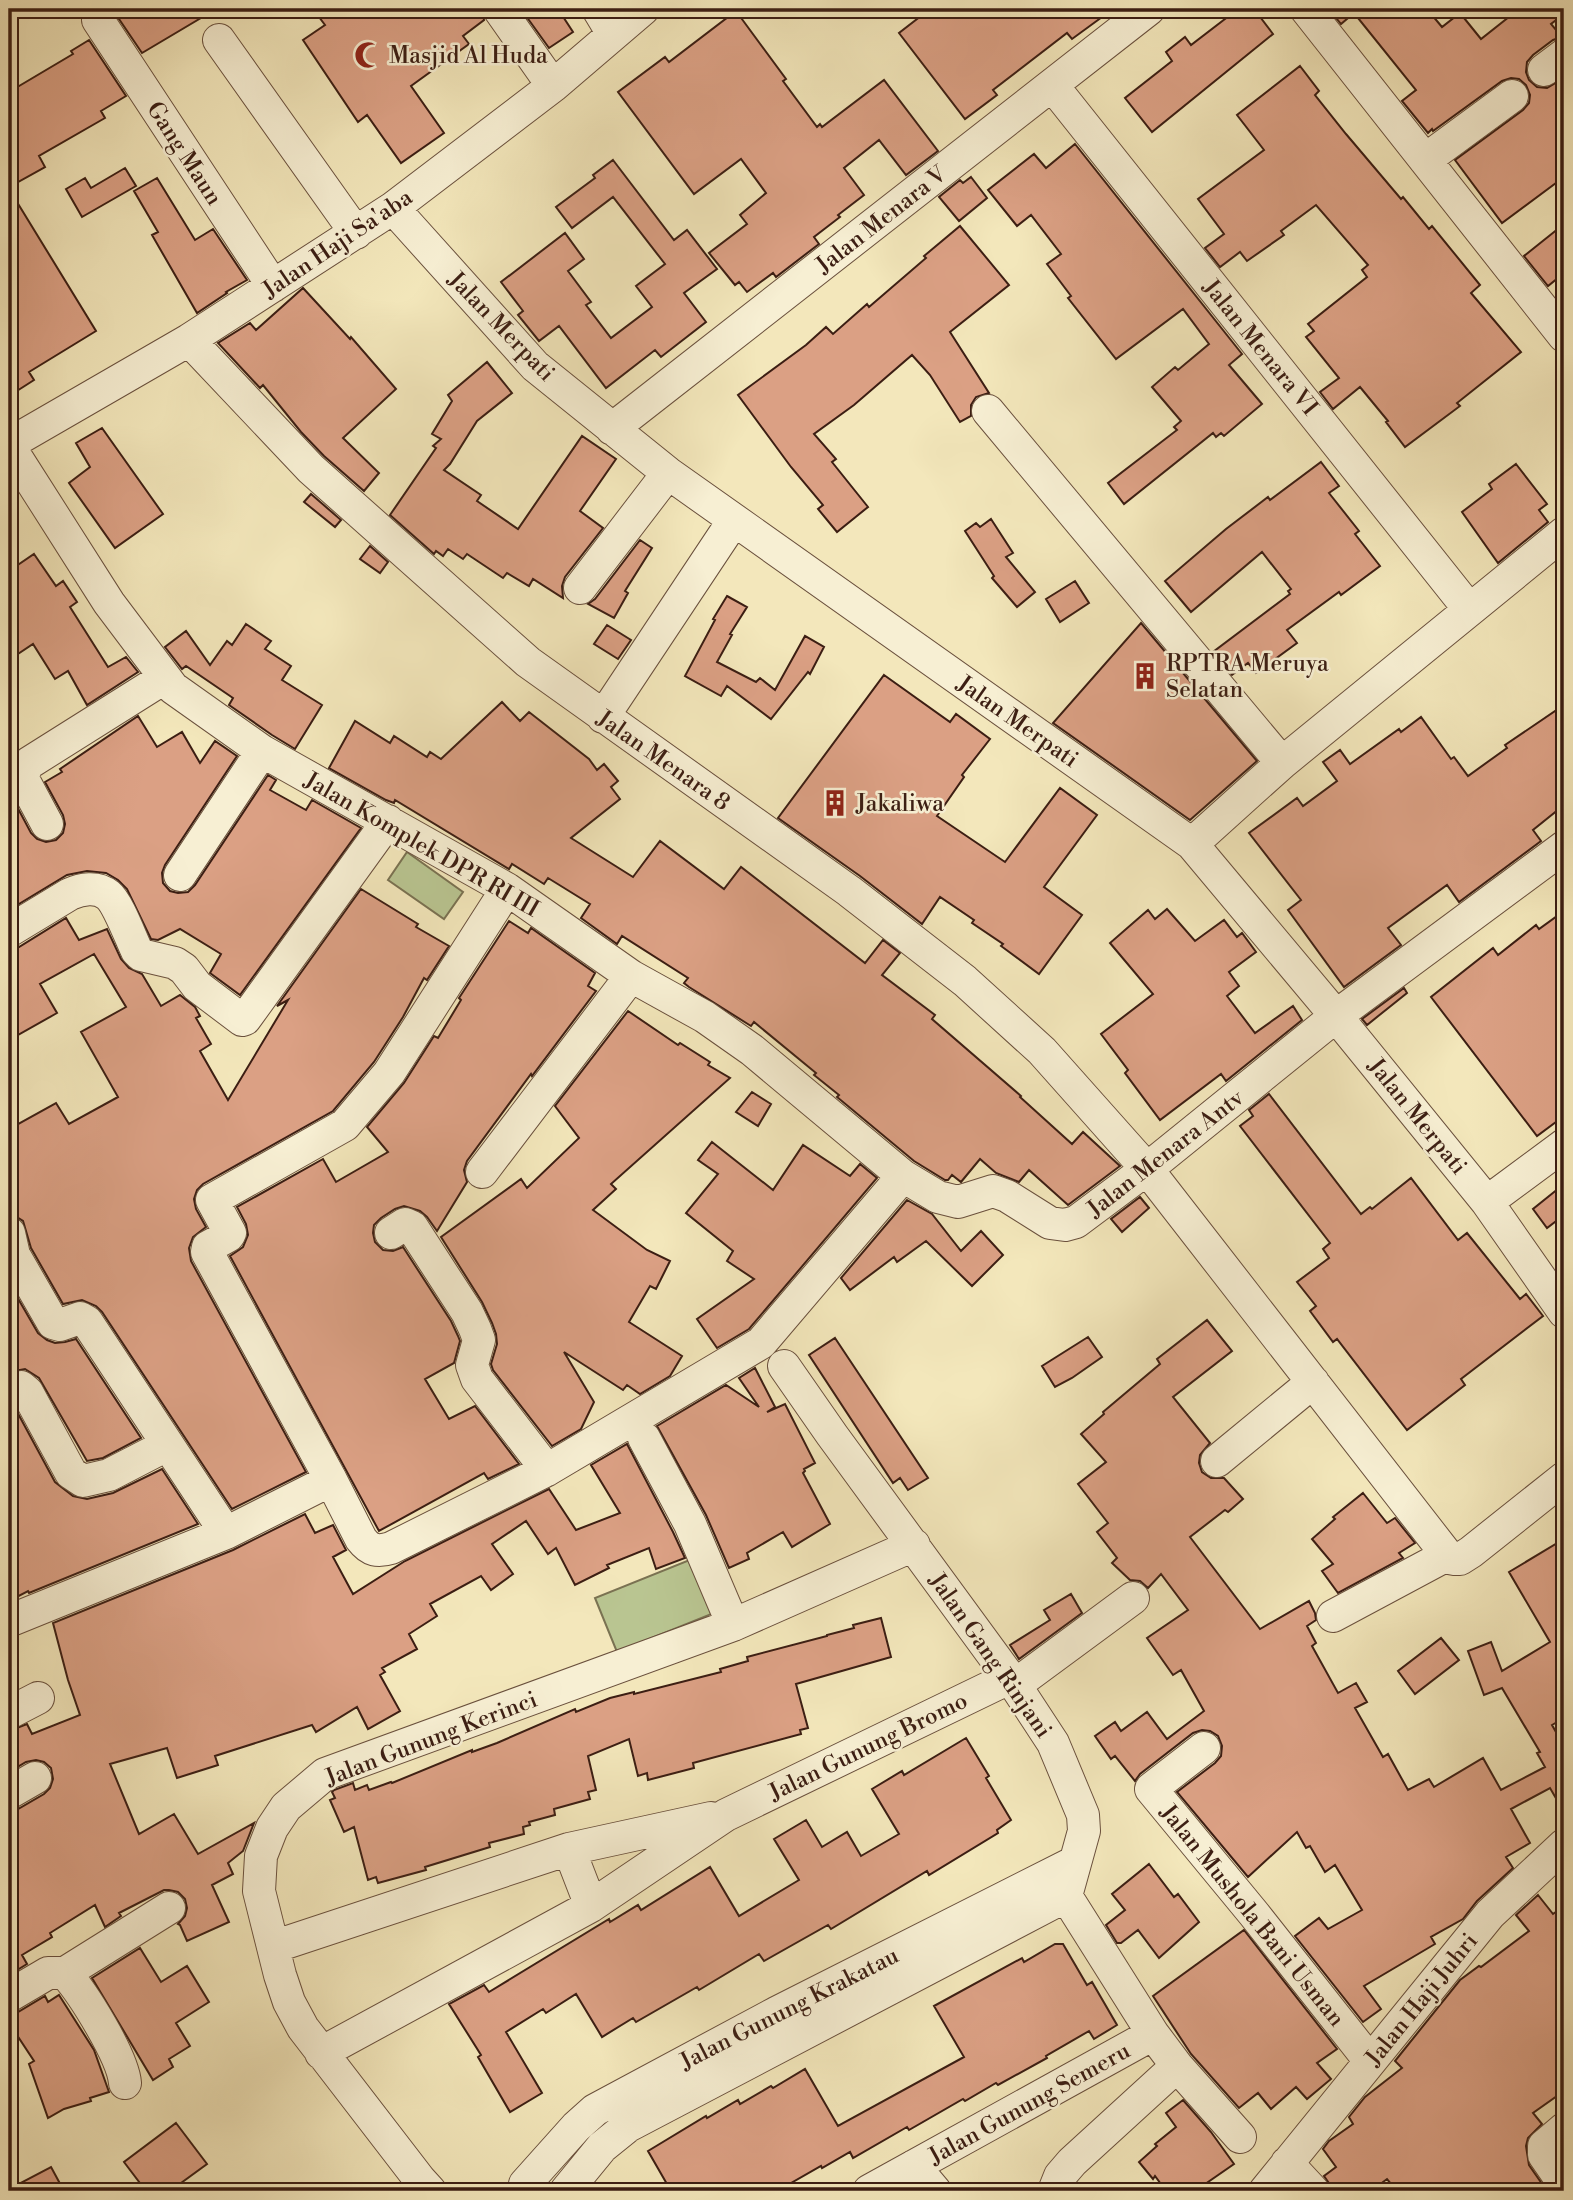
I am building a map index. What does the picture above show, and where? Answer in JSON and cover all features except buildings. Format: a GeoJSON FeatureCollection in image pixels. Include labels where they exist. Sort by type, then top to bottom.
{"type":"FeatureCollection","features":[{"type":"Feature","properties":{"kind":"street"},"geometry":{"type":"LineString","coordinates":[[499,9],[552,86]]}},
{"type":"Feature","properties":{"kind":"street","name":"Jalan Haji Sa'aba"},"geometry":{"type":"LineString","coordinates":[[9,445],[189,340],[393,208],[552,86],[605,22],[643,9]]}},
{"type":"Feature","properties":{"kind":"street","name":"Jalan Menara V"},"geometry":{"type":"LineString","coordinates":[[612,429],[1149,9]]}},
{"type":"Feature","properties":{"kind":"street"},"geometry":{"type":"LineString","coordinates":[[1306,9],[1564,336]]}},
{"type":"Feature","properties":{"kind":"street","name":"Gang Maun"},"geometry":{"type":"LineString","coordinates":[[98,20],[273,286]]}},
{"type":"Feature","properties":{"kind":"street"},"geometry":{"type":"LineString","coordinates":[[219,40],[356,233]]}},
{"type":"Feature","properties":{"kind":"street","name":"Jalan Menara VI"},"geometry":{"type":"LineString","coordinates":[[1052,85],[1469,609]]}},
{"type":"Feature","properties":{"kind":"street"},"geometry":{"type":"LineString","coordinates":[[1425,160],[1512,96]]}},
{"type":"Feature","properties":{"kind":"street","name":"Jalan Merpati"},"geometry":{"type":"LineString","coordinates":[[393,208],[535,366],[612,429],[668,473],[1192,844],[1487,1202],[1564,1312]]}},
{"type":"Feature","properties":{"kind":"street","name":"Jalan Menara 8"},"geometry":{"type":"LineString","coordinates":[[189,340],[311,469],[528,662],[849,891],[965,981],[1042,1051],[1147,1169],[1447,1555]]}},
{"type":"Feature","properties":{"kind":"street"},"geometry":{"type":"LineString","coordinates":[[988,411],[1282,764]]}},
{"type":"Feature","properties":{"kind":"street","name":"Jalan Komplek DPR RI III"},"geometry":{"type":"LineString","coordinates":[[9,445],[109,603],[173,688],[262,751],[508,888],[631,976],[705,1017],[743,1044],[903,1176]]}},
{"type":"Feature","properties":{"kind":"street"},"geometry":{"type":"LineString","coordinates":[[579,588],[668,473]]}},
{"type":"Feature","properties":{"kind":"street"},"geometry":{"type":"LineString","coordinates":[[603,717],[734,520]]}},
{"type":"Feature","properties":{"kind":"street"},"geometry":{"type":"LineString","coordinates":[[1192,844],[1282,764],[1564,533]]}},
{"type":"Feature","properties":{"kind":"street"},"geometry":{"type":"LineString","coordinates":[[47,824],[23,779],[29,763],[164,678]]}},
{"type":"Feature","properties":{"kind":"street"},"geometry":{"type":"LineString","coordinates":[[180,875],[262,751]]}},
{"type":"Feature","properties":{"kind":"street"},"geometry":{"type":"LineString","coordinates":[[9,931],[70,894],[81,890],[101,891],[109,895],[114,903],[141,955],[175,962],[197,986],[242,1020],[388,821]]}},
{"type":"Feature","properties":{"kind":"street","name":"Jalan Menara Antv"},"geometry":{"type":"LineString","coordinates":[[903,1176],[938,1197],[958,1202],[993,1191],[1007,1196],[1050,1223],[1065,1225],[1076,1222],[1147,1169],[1336,1016],[1564,847]]}},
{"type":"Feature","properties":{"kind":"street"},"geometry":{"type":"LineString","coordinates":[[508,888],[389,1073],[345,1125],[212,1200],[230,1233],[208,1247],[207,1252],[367,1547],[383,1551],[547,1470],[761,1343],[903,1176]]}},
{"type":"Feature","properties":{"kind":"street"},"geometry":{"type":"LineString","coordinates":[[482,1172],[631,976]]}},
{"type":"Feature","properties":{"kind":"street"},"geometry":{"type":"LineString","coordinates":[[1487,1202],[1564,1145]]}},
{"type":"Feature","properties":{"kind":"street"},"geometry":{"type":"LineString","coordinates":[[391,1233],[405,1224],[412,1227],[467,1312],[475,1329],[479,1340],[472,1365],[477,1380],[547,1470]]}},
{"type":"Feature","properties":{"kind":"street"},"geometry":{"type":"LineString","coordinates":[[9,1233],[14,1255],[53,1323],[58,1325],[77,1319],[85,1320],[226,1533]]}},
{"type":"Feature","properties":{"kind":"street","name":"Jalan Gang Rinjani"},"geometry":{"type":"LineString","coordinates":[[784,1366],[1012,1681],[1053,1743],[1083,1815],[1084,1831],[1066,1896]]}},
{"type":"Feature","properties":{"kind":"street"},"geometry":{"type":"LineString","coordinates":[[1217,1461],[1312,1382]]}},
{"type":"Feature","properties":{"kind":"street"},"geometry":{"type":"LineString","coordinates":[[9,1391],[21,1387],[27,1392],[71,1473],[83,1481],[109,1475],[167,1444]]}},
{"type":"Feature","properties":{"kind":"street"},"geometry":{"type":"LineString","coordinates":[[643,1438],[690,1524],[733,1625]]}},
{"type":"Feature","properties":{"kind":"street"},"geometry":{"type":"LineString","coordinates":[[1333,1616],[1447,1555],[1452,1559],[1460,1559],[1564,1478]]}},
{"type":"Feature","properties":{"kind":"street"},"geometry":{"type":"LineString","coordinates":[[9,1621],[226,1533],[331,1480]]}},
{"type":"Feature","properties":{"kind":"street","name":"Jalan Gunung Kerinci"},"geometry":{"type":"LineString","coordinates":[[430,2191],[321,2053],[289,2002],[259,1891],[261,1856],[272,1828],[286,1807],[325,1774],[733,1625],[914,1545]]}},
{"type":"Feature","properties":{"kind":"street","name":"Jalan Gunung Bromo"},"geometry":{"type":"LineString","coordinates":[[321,2053],[591,1906],[726,1815],[1012,1681],[1133,1598]]}},
{"type":"Feature","properties":{"kind":"street"},"geometry":{"type":"LineString","coordinates":[[9,1713],[38,1698]]}},
{"type":"Feature","properties":{"kind":"street","name":"Jalan Mushola Bani Usman"},"geometry":{"type":"LineString","coordinates":[[1204,1748],[1151,1789],[1370,2061]]}},
{"type":"Feature","properties":{"kind":"street","name":"Jalan Gunung Bromo"},"geometry":{"type":"LineString","coordinates":[[273,1947],[569,1849],[726,1815]]}},
{"type":"Feature","properties":{"kind":"street","name":"Jalan Haji Juhri"},"geometry":{"type":"LineString","coordinates":[[1265,2191],[1490,1914],[1564,1845]]}},
{"type":"Feature","properties":{"kind":"street"},"geometry":{"type":"LineString","coordinates":[[569,1849],[591,1906]]}},
{"type":"Feature","properties":{"kind":"street","name":"Jalan Gunung Krakatau"},"geometry":{"type":"LineString","coordinates":[[566,2191],[603,2147],[628,2126],[784,2026],[1075,1862]]}},
{"type":"Feature","properties":{"kind":"street"},"geometry":{"type":"LineString","coordinates":[[1066,1896],[1153,2034],[1177,2066],[1240,2137]]}},
{"type":"Feature","properties":{"kind":"street","name":"Jalan Gunung Krakatau"},"geometry":{"type":"LineString","coordinates":[[518,2188],[595,2110],[1066,1896]]}},
{"type":"Feature","properties":{"kind":"street"},"geometry":{"type":"LineString","coordinates":[[9,1996],[48,1973],[65,1973],[169,1908]]}},
{"type":"Feature","properties":{"kind":"street"},"geometry":{"type":"LineString","coordinates":[[65,1973],[77,1986],[120,2061],[125,2083]]}},
{"type":"Feature","properties":{"kind":"street","name":"Jalan Gunung Semeru"},"geometry":{"type":"LineString","coordinates":[[869,2191],[1153,2034]]}},
{"type":"Feature","properties":{"kind":"street"},"geometry":{"type":"LineString","coordinates":[[1054,2191],[1060,2176],[1072,2162],[1177,2066]]}},
{"type":"Feature","properties":{"kind":"street"},"geometry":{"type":"LineString","coordinates":[[1564,2129],[1544,2146],[1544,2155],[1564,2184]]}},
{"type":"Feature","properties":{"kind":"street"},"geometry":{"type":"LineString","coordinates":[[1287,2163],[1313,2191]]}},
{"type":"Feature","properties":{"kind":"street"},"geometry":{"type":"LineString","coordinates":[[914,2166],[935,2191]]}},
{"type":"Feature","properties":{"kind":"street"},"geometry":{"type":"LineString","coordinates":[[518,2188],[539,2183],[556,2191]]}},
{"type":"Feature","properties":{"kind":"green space"},"geometry":{"type":"Polygon","coordinates":[[[407,852],[463,892],[444,919],[388,880],[407,852]]]}},
{"type":"Feature","properties":{"kind":"green space"},"geometry":{"type":"Polygon","coordinates":[[[697,1557],[719,1611],[617,1652],[595,1598],[697,1557]]]}},
{"type":"Feature","properties":{"kind":"place","name":"Masjid Al Huda"},"geometry":{"type":"Point","coordinates":[368,55]}},
{"type":"Feature","properties":{"kind":"place","name":"RPTRA Meruya Selatan"},"geometry":{"type":"Point","coordinates":[1145,676]}},
{"type":"Feature","properties":{"kind":"place","name":"Jakaliwa"},"geometry":{"type":"Point","coordinates":[835,803]}}]}
